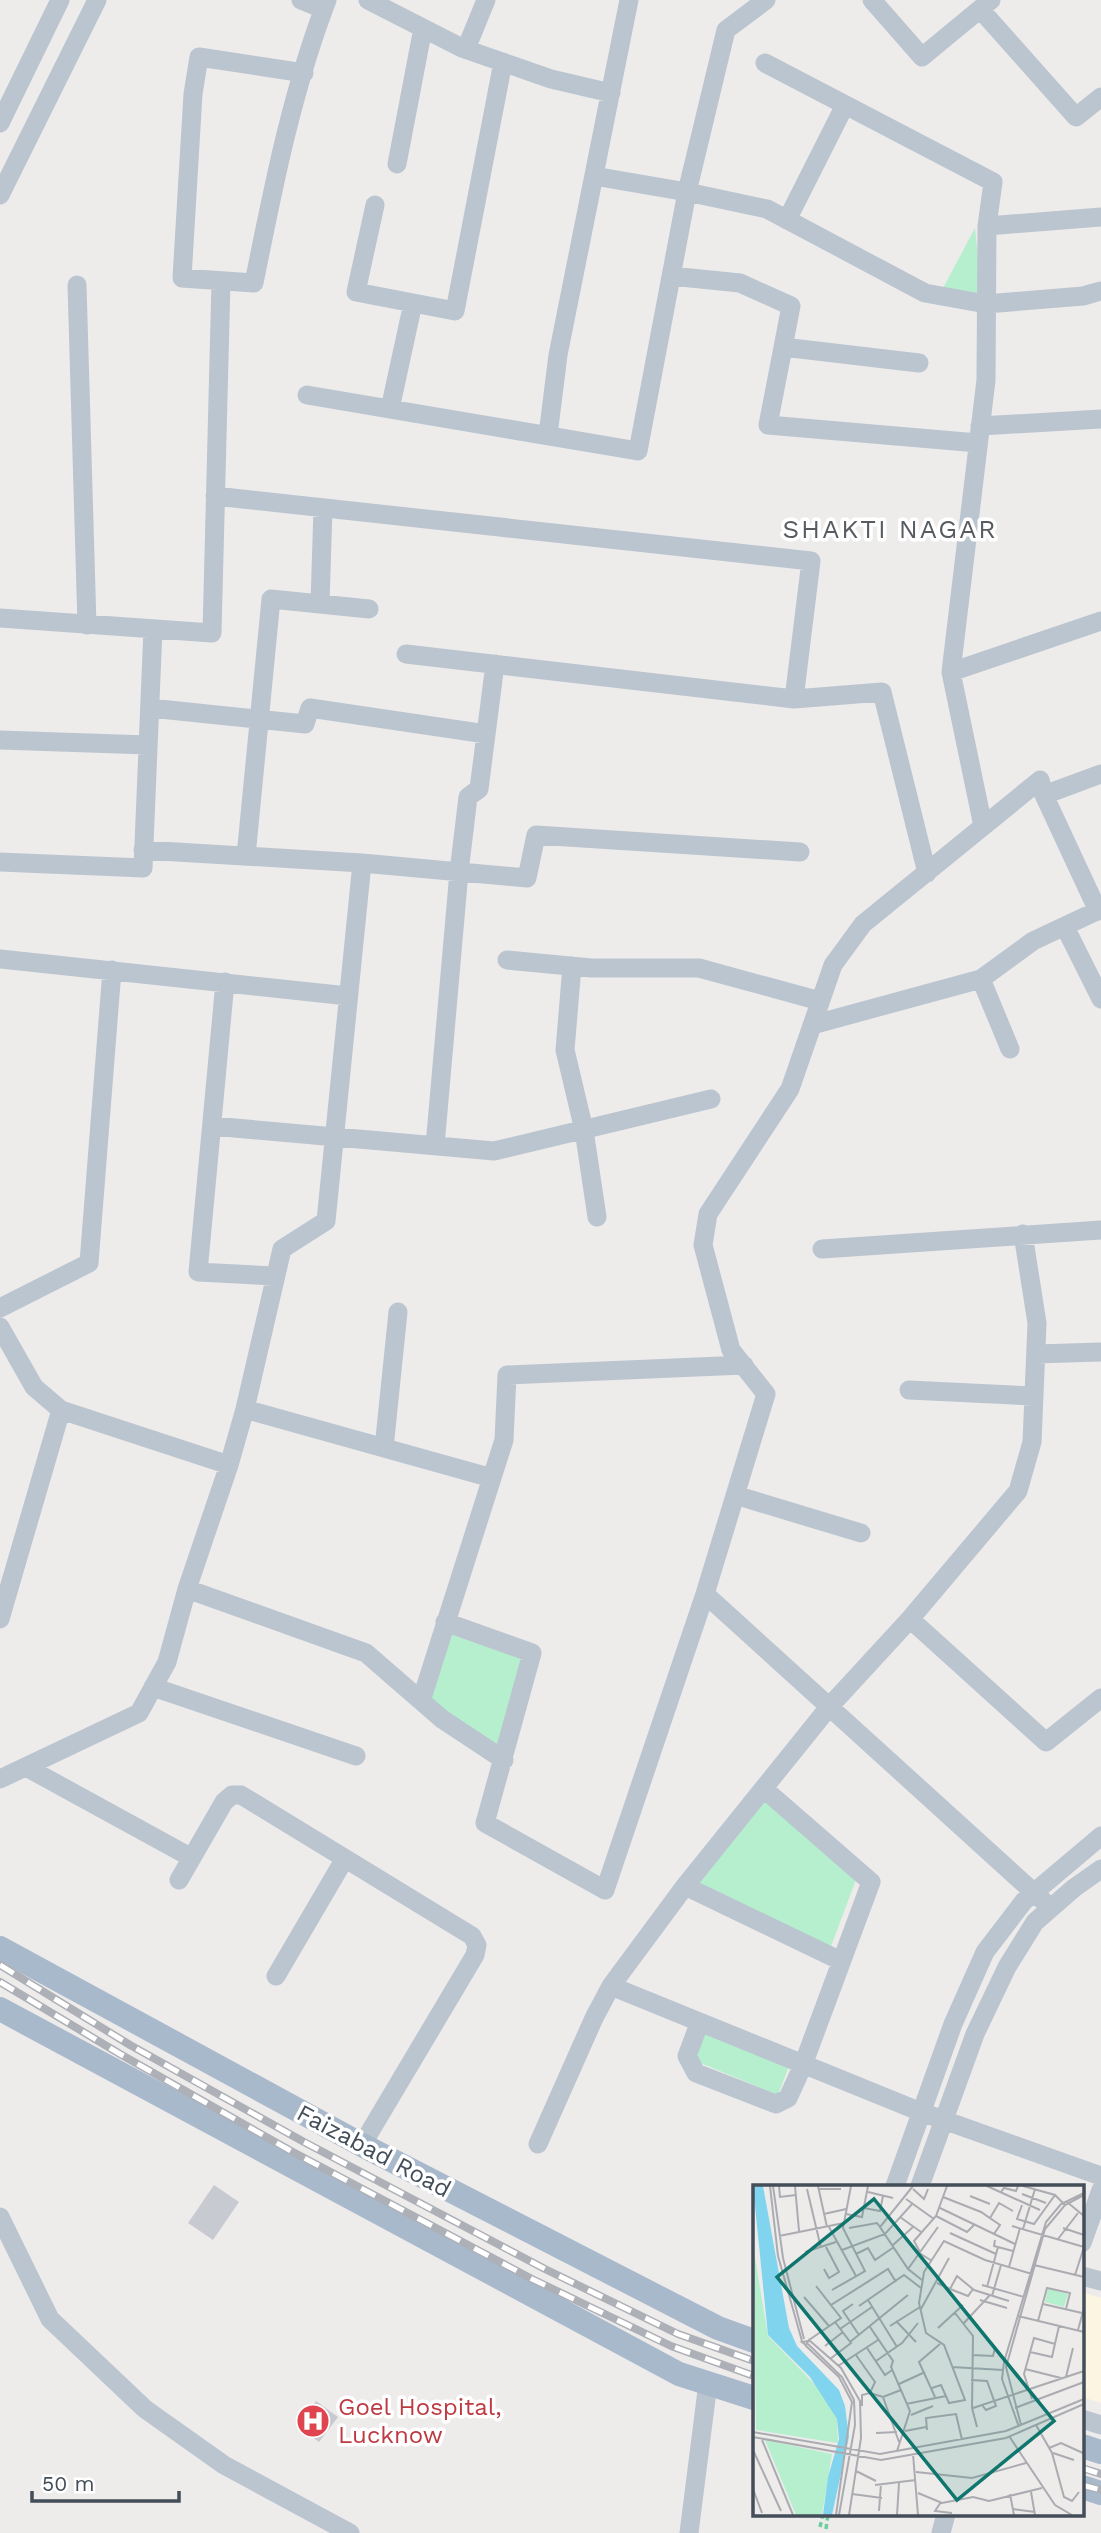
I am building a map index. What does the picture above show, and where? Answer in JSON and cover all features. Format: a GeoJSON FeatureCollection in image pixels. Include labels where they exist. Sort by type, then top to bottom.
{"type":"FeatureCollection","features":[{"type":"Feature","properties":{"kind":"main road","name":"Faizabad Road"},"geometry":{"type":"LineString","coordinates":[[0,1948],[362,2145],[718,2328],[753,2341]]}},
{"type":"Feature","properties":{"kind":"main road"},"geometry":{"type":"LineString","coordinates":[[0,2009],[679,2374],[753,2398]]}},
{"type":"Feature","properties":{"kind":"main road"},"geometry":{"type":"LineString","coordinates":[[1084,2447],[1101,2452]]}},
{"type":"Feature","properties":{"kind":"main road"},"geometry":{"type":"LineString","coordinates":[[1084,2488],[1101,2493]]}},
{"type":"Feature","properties":{"kind":"street"},"geometry":{"type":"LineString","coordinates":[[0,123],[60,0]]}},
{"type":"Feature","properties":{"kind":"street"},"geometry":{"type":"LineString","coordinates":[[0,195],[97,0]]}},
{"type":"Feature","properties":{"kind":"street"},"geometry":{"type":"LineString","coordinates":[[301,0],[325,5],[278,164],[254,283],[182,278],[193,94],[199,57],[304,73]]}},
{"type":"Feature","properties":{"kind":"street"},"geometry":{"type":"LineString","coordinates":[[466,49],[486,0]]}},
{"type":"Feature","properties":{"kind":"street"},"geometry":{"type":"LineString","coordinates":[[548,435],[558,355],[629,0]]}},
{"type":"Feature","properties":{"kind":"street"},"geometry":{"type":"LineString","coordinates":[[307,396],[638,451],[687,192],[726,30],[766,0]]}},
{"type":"Feature","properties":{"kind":"street"},"geometry":{"type":"LineString","coordinates":[[872,0],[922,57],[986,5],[1076,117],[1101,97]]}},
{"type":"Feature","properties":{"kind":"street"},"geometry":{"type":"LineString","coordinates":[[372,1],[466,49],[551,79],[611,93]]}},
{"type":"Feature","properties":{"kind":"street"},"geometry":{"type":"LineString","coordinates":[[397,164],[423,28]]}},
{"type":"Feature","properties":{"kind":"street"},"geometry":{"type":"LineString","coordinates":[[375,205],[356,292],[455,311],[503,62]]}},
{"type":"Feature","properties":{"kind":"street"},"geometry":{"type":"LineString","coordinates":[[765,63],[993,182],[987,226],[986,380],[951,672],[983,826]]}},
{"type":"Feature","properties":{"kind":"street"},"geometry":{"type":"LineString","coordinates":[[787,220],[845,105]]}},
{"type":"Feature","properties":{"kind":"street"},"geometry":{"type":"LineString","coordinates":[[594,176],[767,209],[925,293],[986,304],[1083,296],[1101,291]]}},
{"type":"Feature","properties":{"kind":"street"},"geometry":{"type":"LineString","coordinates":[[987,226],[1101,217]]}},
{"type":"Feature","properties":{"kind":"street"},"geometry":{"type":"LineString","coordinates":[[671,276],[740,283],[791,306],[768,425],[979,435],[1101,419]]}},
{"type":"Feature","properties":{"kind":"street"},"geometry":{"type":"LineString","coordinates":[[0,618],[212,633],[221,281]]}},
{"type":"Feature","properties":{"kind":"street"},"geometry":{"type":"LineString","coordinates":[[77,285],[88,625]]}},
{"type":"Feature","properties":{"kind":"street"},"geometry":{"type":"LineString","coordinates":[[390,409],[413,303]]}},
{"type":"Feature","properties":{"kind":"street"},"geometry":{"type":"LineString","coordinates":[[783,347],[919,363]]}},
{"type":"Feature","properties":{"kind":"street"},"geometry":{"type":"LineString","coordinates":[[215,496],[811,561],[794,699]]}},
{"type":"Feature","properties":{"kind":"street"},"geometry":{"type":"LineString","coordinates":[[320,604],[323,508]]}},
{"type":"Feature","properties":{"kind":"street"},"geometry":{"type":"LineString","coordinates":[[246,856],[271,599],[369,609]]}},
{"type":"Feature","properties":{"kind":"street"},"geometry":{"type":"LineString","coordinates":[[951,672],[1101,621]]}},
{"type":"Feature","properties":{"kind":"street"},"geometry":{"type":"LineString","coordinates":[[0,862],[144,868],[153,629]]}},
{"type":"Feature","properties":{"kind":"street"},"geometry":{"type":"LineString","coordinates":[[406,654],[794,699],[882,692],[927,873]]}},
{"type":"Feature","properties":{"kind":"street"},"geometry":{"type":"LineString","coordinates":[[435,1146],[468,797],[479,789],[495,664]]}},
{"type":"Feature","properties":{"kind":"street"},"geometry":{"type":"LineString","coordinates":[[150,708],[305,724],[310,708],[486,734]]}},
{"type":"Feature","properties":{"kind":"street"},"geometry":{"type":"LineString","coordinates":[[0,740],[148,745]]}},
{"type":"Feature","properties":{"kind":"street"},"geometry":{"type":"LineString","coordinates":[[1044,795],[1101,774]]}},
{"type":"Feature","properties":{"kind":"street"},"geometry":{"type":"LineString","coordinates":[[445,1622],[532,1653],[485,1823],[605,1890],[705,1594],[766,1394],[732,1350],[703,1245],[708,1214],[790,1089],[820,1001],[833,965],[863,923],[1040,780],[1044,795],[1100,910],[1033,941],[981,979],[812,1025]]}},
{"type":"Feature","properties":{"kind":"street"},"geometry":{"type":"LineString","coordinates":[[143,850],[362,863],[527,878],[536,835],[800,852]]}},
{"type":"Feature","properties":{"kind":"street"},"geometry":{"type":"LineString","coordinates":[[0,1779],[139,1713],[167,1662],[187,1589],[245,1409],[282,1249],[327,1221],[362,863]]}},
{"type":"Feature","properties":{"kind":"street"},"geometry":{"type":"LineString","coordinates":[[1065,926],[1101,999]]}},
{"type":"Feature","properties":{"kind":"street"},"geometry":{"type":"LineString","coordinates":[[0,958],[348,996]]}},
{"type":"Feature","properties":{"kind":"street"},"geometry":{"type":"LineString","coordinates":[[507,960],[572,966],[699,968],[820,1001]]}},
{"type":"Feature","properties":{"kind":"street"},"geometry":{"type":"LineString","coordinates":[[572,966],[565,1050],[584,1129],[597,1217]]}},
{"type":"Feature","properties":{"kind":"street"},"geometry":{"type":"LineString","coordinates":[[0,1308],[89,1264],[112,971]]}},
{"type":"Feature","properties":{"kind":"street"},"geometry":{"type":"LineString","coordinates":[[981,979],[1010,1049]]}},
{"type":"Feature","properties":{"kind":"street"},"geometry":{"type":"LineString","coordinates":[[225,982],[198,1272],[274,1276]]}},
{"type":"Feature","properties":{"kind":"street"},"geometry":{"type":"LineString","coordinates":[[212,1126],[494,1151],[711,1098]]}},
{"type":"Feature","properties":{"kind":"street"},"geometry":{"type":"LineString","coordinates":[[822,1249],[1101,1230]]}},
{"type":"Feature","properties":{"kind":"street"},"geometry":{"type":"LineString","coordinates":[[538,2144],[611,1986],[685,1886],[829,1707],[910,1619],[1018,1491],[1032,1442],[1037,1323],[1023,1234]]}},
{"type":"Feature","properties":{"kind":"street"},"geometry":{"type":"LineString","coordinates":[[384,1448],[398,1312]]}},
{"type":"Feature","properties":{"kind":"street"},"geometry":{"type":"LineString","coordinates":[[0,1327],[34,1387],[61,1410],[229,1465]]}},
{"type":"Feature","properties":{"kind":"street"},"geometry":{"type":"LineString","coordinates":[[1036,1354],[1101,1352]]}},
{"type":"Feature","properties":{"kind":"street"},"geometry":{"type":"LineString","coordinates":[[421,1701],[504,1440],[507,1375],[744,1365]]}},
{"type":"Feature","properties":{"kind":"street"},"geometry":{"type":"LineString","coordinates":[[909,1390],[1034,1396]]}},
{"type":"Feature","properties":{"kind":"street"},"geometry":{"type":"LineString","coordinates":[[245,1409],[492,1478]]}},
{"type":"Feature","properties":{"kind":"street"},"geometry":{"type":"LineString","coordinates":[[2,1607],[61,1410]]}},
{"type":"Feature","properties":{"kind":"street"},"geometry":{"type":"LineString","coordinates":[[735,1495],[861,1533]]}},
{"type":"Feature","properties":{"kind":"street"},"geometry":{"type":"LineString","coordinates":[[187,1589],[366,1653],[442,1719],[503,1759]]}},
{"type":"Feature","properties":{"kind":"street"},"geometry":{"type":"LineString","coordinates":[[705,1594],[1051,1908]]}},
{"type":"Feature","properties":{"kind":"street"},"geometry":{"type":"LineString","coordinates":[[910,1619],[1046,1742],[1101,1698]]}},
{"type":"Feature","properties":{"kind":"street"},"geometry":{"type":"LineString","coordinates":[[153,1687],[356,1756]]}},
{"type":"Feature","properties":{"kind":"street"},"geometry":{"type":"LineString","coordinates":[[26,1767],[192,1858]]}},
{"type":"Feature","properties":{"kind":"street"},"geometry":{"type":"LineString","coordinates":[[699,2024],[687,2056],[696,2073],[776,2104],[788,2098],[803,2065],[870,1882],[764,1788]]}},
{"type":"Feature","properties":{"kind":"street"},"geometry":{"type":"LineString","coordinates":[[180,1880],[224,1802],[232,1795],[242,1795],[344,1860],[472,1936],[477,1945],[475,1955],[362,2145]]}},
{"type":"Feature","properties":{"kind":"street"},"geometry":{"type":"LineString","coordinates":[[895,2185],[953,2024],[985,1952],[1024,1901],[1101,1836]]}},
{"type":"Feature","properties":{"kind":"street"},"geometry":{"type":"LineString","coordinates":[[276,1976],[344,1860]]}},
{"type":"Feature","properties":{"kind":"street"},"geometry":{"type":"LineString","coordinates":[[920,2185],[975,2034],[1007,1966],[1035,1922],[1101,1869]]}},
{"type":"Feature","properties":{"kind":"street"},"geometry":{"type":"LineString","coordinates":[[685,1886],[841,1961]]}},
{"type":"Feature","properties":{"kind":"street"},"geometry":{"type":"LineString","coordinates":[[611,1986],[921,2112],[1101,2176]]}},
{"type":"Feature","properties":{"kind":"street"},"geometry":{"type":"LineString","coordinates":[[1084,2237],[1101,2190]]}},
{"type":"Feature","properties":{"kind":"street"},"geometry":{"type":"LineString","coordinates":[[0,2217],[50,2319],[145,2409],[224,2465],[349,2533]]}},
{"type":"Feature","properties":{"kind":"street"},"geometry":{"type":"LineString","coordinates":[[1084,2277],[1101,2281]]}},
{"type":"Feature","properties":{"kind":"street"},"geometry":{"type":"LineString","coordinates":[[689,2533],[708,2383]]}},
{"type":"Feature","properties":{"kind":"street"},"geometry":{"type":"LineString","coordinates":[[1084,2420],[1101,2425]]}},
{"type":"Feature","properties":{"kind":"path"},"geometry":{"type":"LineString","coordinates":[[820,2527],[822,2516]]}},
{"type":"Feature","properties":{"kind":"path"},"geometry":{"type":"LineString","coordinates":[[826,2529],[828,2516]]}},
{"type":"Feature","properties":{"kind":"shaded area"},"geometry":{"type":"Polygon","coordinates":[[[1084,2293],[1101,2298],[1101,2403],[1084,2398],[1084,2293]]]}},
{"type":"Feature","properties":{"kind":"green space"},"geometry":{"type":"Polygon","coordinates":[[[975,228],[982,296],[941,292],[975,228]]]}},
{"type":"Feature","properties":{"kind":"green space"},"geometry":{"type":"Polygon","coordinates":[[[449,1629],[526,1655],[498,1749],[428,1700],[449,1629]]]}},
{"type":"Feature","properties":{"kind":"green space"},"geometry":{"type":"Polygon","coordinates":[[[765,1797],[857,1877],[830,1949],[696,1884],[765,1797]]]}},
{"type":"Feature","properties":{"kind":"green space"},"geometry":{"type":"Polygon","coordinates":[[[705,2031],[789,2066],[778,2095],[693,2060],[705,2031]]]}},
{"type":"Feature","properties":{"kind":"building"},"geometry":{"type":"Polygon","coordinates":[[[214,2185],[239,2202],[213,2240],[188,2223],[214,2185]]]}},
{"type":"Feature","properties":{"kind":"building"},"geometry":{"type":"Polygon","coordinates":[[[316,2401],[338,2417],[319,2442],[297,2426],[316,2401]]]}},
{"type":"Feature","properties":{"kind":"railway"},"geometry":{"type":"LineString","coordinates":[[0,1965],[130,2045],[304,2142],[545,2269],[678,2334],[753,2361]]}},
{"type":"Feature","properties":{"kind":"railway"},"geometry":{"type":"LineString","coordinates":[[0,1982],[291,2151],[532,2279],[671,2346],[753,2376]]}},
{"type":"Feature","properties":{"kind":"railway"},"geometry":{"type":"LineString","coordinates":[[1084,2469],[1101,2474]]}},
{"type":"Feature","properties":{"kind":"railway"},"geometry":{"type":"LineString","coordinates":[[1084,2486],[1101,2490]]}},
{"type":"Feature","properties":{"kind":"place","name":"Goel Hospital, Lucknow"},"geometry":{"type":"Point","coordinates":[313,2421]}},
{"type":"Feature","properties":{"kind":"district","name":"SHAKTI NAGAR"},"geometry":{"type":"Point","coordinates":[890,529]}}]}
